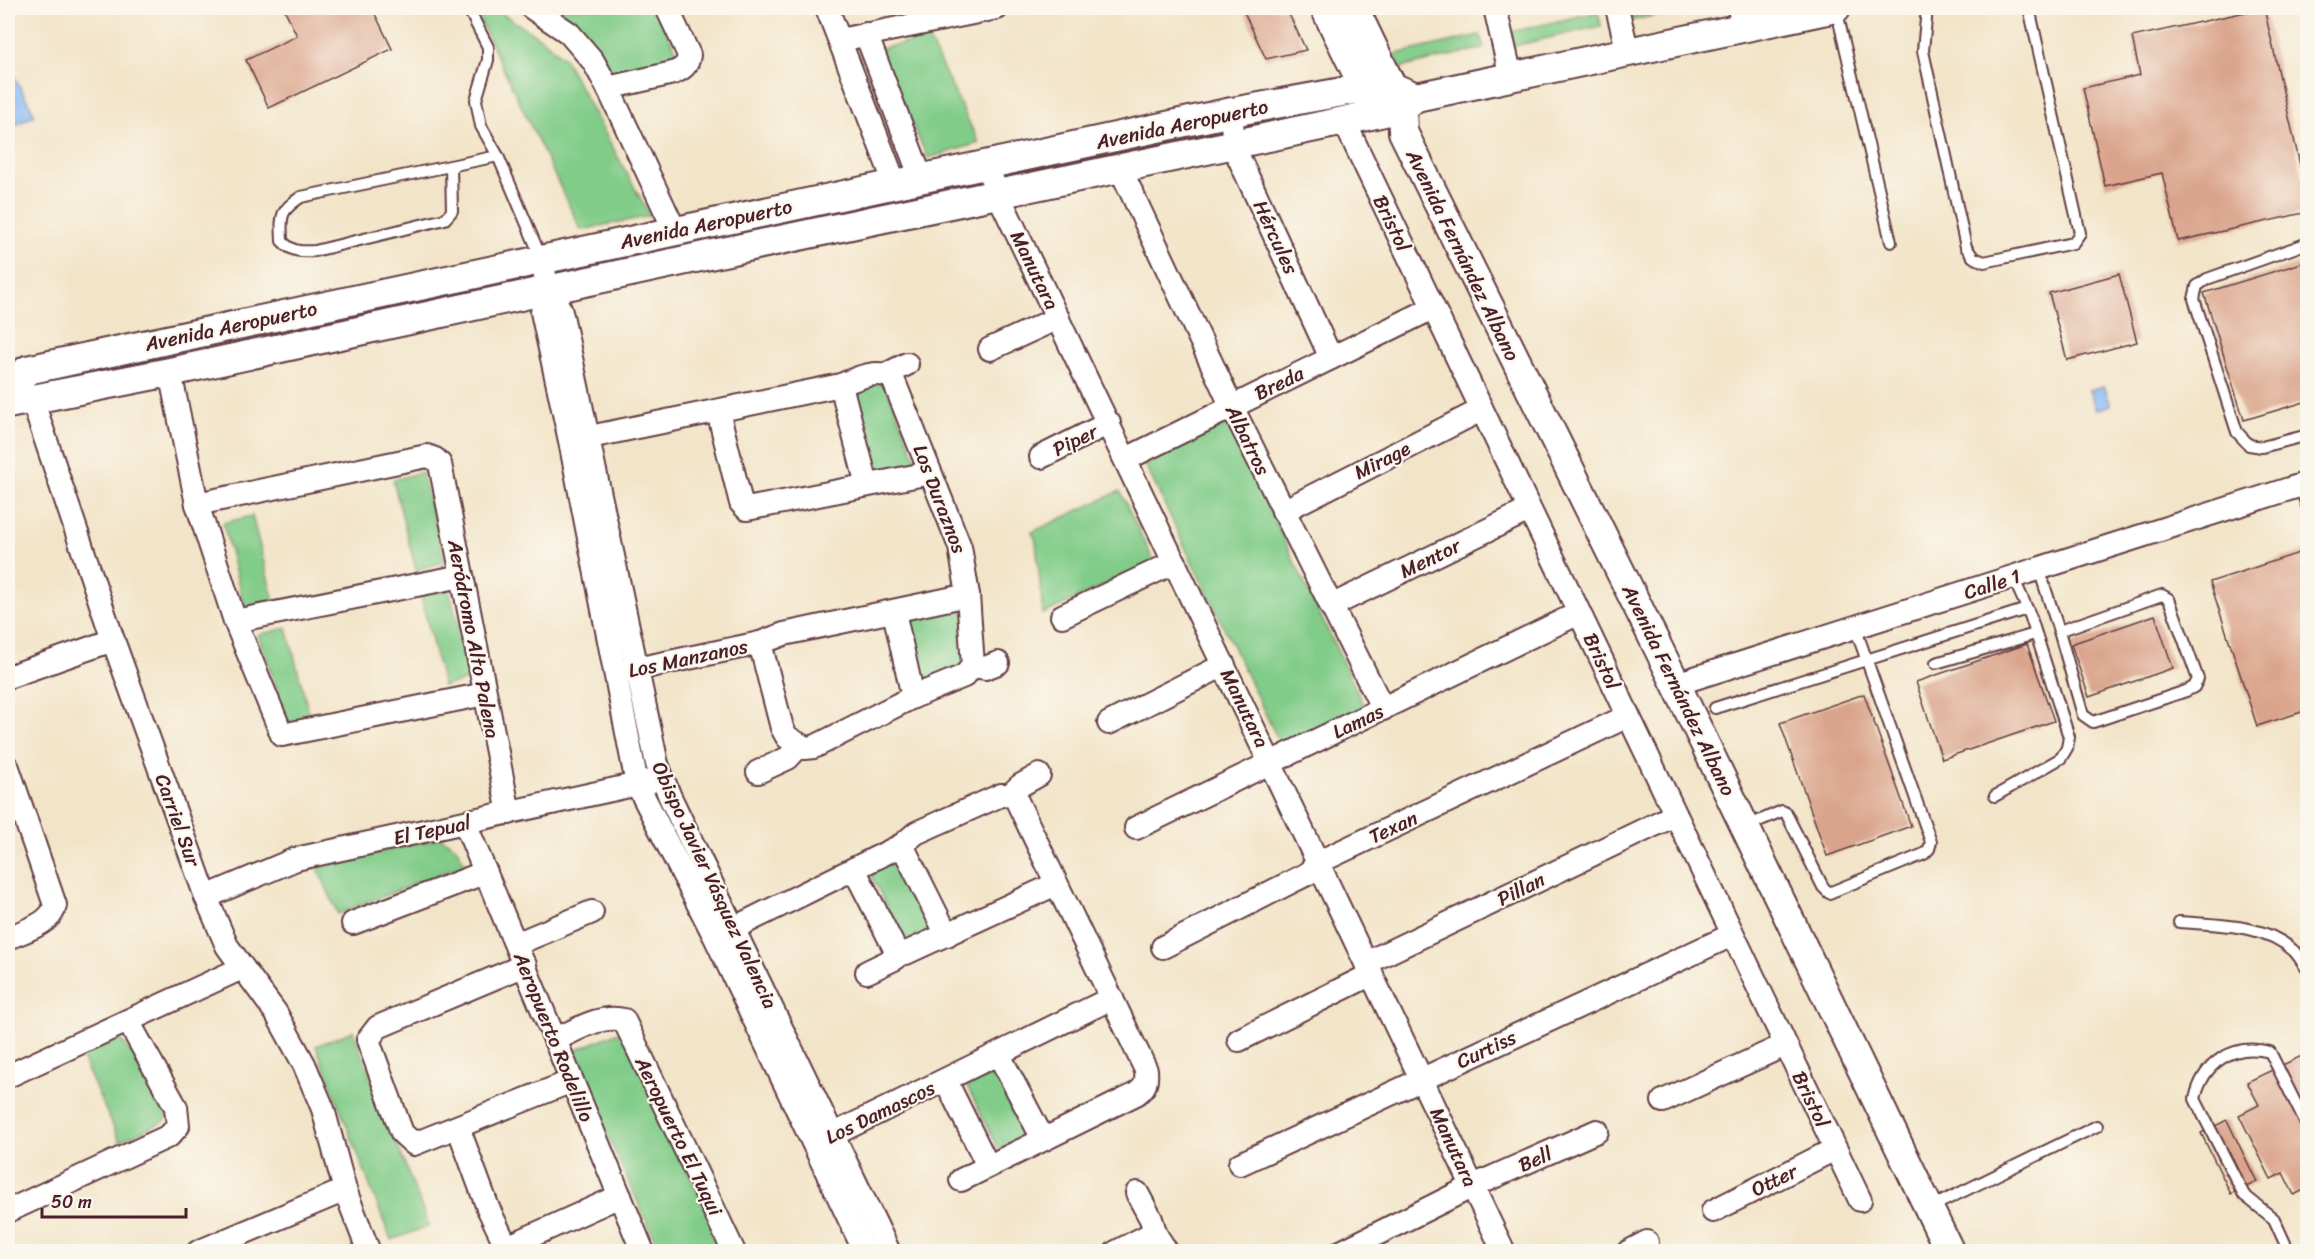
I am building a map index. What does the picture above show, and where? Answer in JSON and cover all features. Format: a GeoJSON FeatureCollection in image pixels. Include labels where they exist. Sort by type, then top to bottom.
{"type":"FeatureCollection","features":[{"type":"Feature","properties":{"kind":"street"},"geometry":{"type":"LineString","coordinates":[[532,8],[579,42],[593,61],[675,231]]}},
{"type":"Feature","properties":{"kind":"street"},"geometry":{"type":"LineString","coordinates":[[608,88],[674,73],[688,62],[689,55],[667,8]]}},
{"type":"Feature","properties":{"kind":"street"},"geometry":{"type":"LineString","coordinates":[[827,8],[908,181]]}},
{"type":"Feature","properties":{"kind":"street"},"geometry":{"type":"LineString","coordinates":[[840,40],[997,8]]}},
{"type":"Feature","properties":{"kind":"street"},"geometry":{"type":"LineString","coordinates":[[1325,8],[1364,88]]}},
{"type":"Feature","properties":{"kind":"street","name":"Avenida Fernández Albano"},"geometry":{"type":"LineString","coordinates":[[1354,8],[1398,108],[1950,1251]]}},
{"type":"Feature","properties":{"kind":"street"},"geometry":{"type":"LineString","coordinates":[[1495,8],[1511,77]]}},
{"type":"Feature","properties":{"kind":"street"},"geometry":{"type":"LineString","coordinates":[[1617,8],[1628,52]]}},
{"type":"Feature","properties":{"kind":"street","name":"Avenida Aeropuerto"},"geometry":{"type":"LineString","coordinates":[[16,399],[171,372],[1344,121],[1511,77],[1628,52],[1741,17],[1836,8]]}},
{"type":"Feature","properties":{"kind":"street"},"geometry":{"type":"LineString","coordinates":[[866,34],[908,181]]}},
{"type":"Feature","properties":{"kind":"street","name":"Avenida Aeropuerto"},"geometry":{"type":"LineString","coordinates":[[27,370],[1232,112],[1364,88],[1398,108]]}},
{"type":"Feature","properties":{"kind":"street","name":"Hércules"},"geometry":{"type":"LineString","coordinates":[[1232,112],[1233,145],[1331,358]]}},
{"type":"Feature","properties":{"kind":"street","name":"Bristol"},"geometry":{"type":"LineString","coordinates":[[1344,121],[1860,1200]]}},
{"type":"Feature","properties":{"kind":"street","name":"Manutara"},"geometry":{"type":"LineString","coordinates":[[986,165],[1504,1251]]}},
{"type":"Feature","properties":{"kind":"street","name":"Albatros"},"geometry":{"type":"LineString","coordinates":[[1120,168],[1232,407],[1383,709]]}},
{"type":"Feature","properties":{"kind":"street","name":"Obispo Javier Vásquez Valencia"},"geometry":{"type":"LineString","coordinates":[[542,260],[548,291],[542,312],[579,439],[626,671],[638,784],[724,933],[824,1139],[889,1251]]}},
{"type":"Feature","properties":{"kind":"street","name":"Breda"},"geometry":{"type":"LineString","coordinates":[[1126,459],[1433,308]]}},
{"type":"Feature","properties":{"kind":"street"},"geometry":{"type":"LineString","coordinates":[[990,349],[1058,318]]}},
{"type":"Feature","properties":{"kind":"street"},"geometry":{"type":"LineString","coordinates":[[579,439],[841,385],[880,373],[887,374],[907,364]]}},
{"type":"Feature","properties":{"kind":"street","name":"Carriel Sur"},"geometry":{"type":"LineString","coordinates":[[27,370],[16,399],[113,640],[206,897],[222,938],[276,1013],[304,1064],[323,1109],[345,1190],[369,1251]]}},
{"type":"Feature","properties":{"kind":"street"},"geometry":{"type":"LineString","coordinates":[[171,372],[197,504],[235,621],[282,735],[485,694]]}},
{"type":"Feature","properties":{"kind":"street","name":"Los Duraznos"},"geometry":{"type":"LineString","coordinates":[[887,374],[893,379],[960,547],[968,595],[973,666]]}},
{"type":"Feature","properties":{"kind":"street"},"geometry":{"type":"LineString","coordinates":[[841,385],[867,485]]}},
{"type":"Feature","properties":{"kind":"street","name":"Mirage"},"geometry":{"type":"LineString","coordinates":[[1283,511],[1482,410]]}},
{"type":"Feature","properties":{"kind":"street"},"geometry":{"type":"LineString","coordinates":[[718,411],[743,507],[753,509],[930,473]]}},
{"type":"Feature","properties":{"kind":"street","name":"Piper"},"geometry":{"type":"LineString","coordinates":[[1041,457],[1109,423]]}},
{"type":"Feature","properties":{"kind":"street","name":"Aeródromo Alto Palena"},"geometry":{"type":"LineString","coordinates":[[197,504],[427,456],[435,459],[440,464],[509,813]]}},
{"type":"Feature","properties":{"kind":"street","name":"Calle 1"},"geometry":{"type":"LineString","coordinates":[[1676,684],[2303,484]]}},
{"type":"Feature","properties":{"kind":"street","name":"Mentor"},"geometry":{"type":"LineString","coordinates":[[1331,606],[1529,510]]}},
{"type":"Feature","properties":{"kind":"street"},"geometry":{"type":"LineString","coordinates":[[1062,616],[1175,562]]}},
{"type":"Feature","properties":{"kind":"street"},"geometry":{"type":"LineString","coordinates":[[235,621],[462,576]]}},
{"type":"Feature","properties":{"kind":"street","name":"Los Manzanos"},"geometry":{"type":"LineString","coordinates":[[626,671],[760,643],[784,634],[968,595]]}},
{"type":"Feature","properties":{"kind":"street"},"geometry":{"type":"LineString","coordinates":[[894,612],[912,697]]}},
{"type":"Feature","properties":{"kind":"street","name":"Lamas"},"geometry":{"type":"LineString","coordinates":[[1136,828],[1579,613]]}},
{"type":"Feature","properties":{"kind":"street"},"geometry":{"type":"LineString","coordinates":[[8,677],[113,640]]}},
{"type":"Feature","properties":{"kind":"street","name":"Los Manzanos"},"geometry":{"type":"LineString","coordinates":[[760,643],[782,728],[787,737],[799,746]]}},
{"type":"Feature","properties":{"kind":"street"},"geometry":{"type":"LineString","coordinates":[[758,772],[788,758],[799,746],[814,747],[912,697],[964,676],[973,666],[985,668],[998,663]]}},
{"type":"Feature","properties":{"kind":"street"},"geometry":{"type":"LineString","coordinates":[[1109,723],[1224,665]]}},
{"type":"Feature","properties":{"kind":"street","name":"Obispo Javier Vásquez Valencia"},"geometry":{"type":"LineString","coordinates":[[626,671],[663,778],[724,933]]}},
{"type":"Feature","properties":{"kind":"street","name":"Texan"},"geometry":{"type":"LineString","coordinates":[[1163,947],[1307,874],[1319,862],[1628,716]]}},
{"type":"Feature","properties":{"kind":"street"},"geometry":{"type":"LineString","coordinates":[[8,768],[14,809],[55,905],[53,913],[45,921],[8,939]]}},
{"type":"Feature","properties":{"kind":"street"},"geometry":{"type":"LineString","coordinates":[[1010,795],[1021,785],[1039,775]]}},
{"type":"Feature","properties":{"kind":"street","name":"El Tepual"},"geometry":{"type":"LineString","coordinates":[[206,897],[296,859],[663,778]]}},
{"type":"Feature","properties":{"kind":"street"},"geometry":{"type":"LineString","coordinates":[[724,933],[902,845],[916,833],[1001,795],[1010,795],[1016,799],[1146,1070],[1147,1081],[1144,1089],[1136,1094],[962,1180]]}},
{"type":"Feature","properties":{"kind":"street","name":"Pillan"},"geometry":{"type":"LineString","coordinates":[[1239,1040],[1369,969],[1675,815]]}},
{"type":"Feature","properties":{"kind":"street","name":"Aeropuerto Rodelillo"},"geometry":{"type":"LineString","coordinates":[[465,823],[643,1251]]}},
{"type":"Feature","properties":{"kind":"street"},"geometry":{"type":"LineString","coordinates":[[902,845],[947,935]]}},
{"type":"Feature","properties":{"kind":"street"},"geometry":{"type":"LineString","coordinates":[[854,869],[896,951],[900,953],[906,953],[947,935],[1056,884]]}},
{"type":"Feature","properties":{"kind":"street"},"geometry":{"type":"LineString","coordinates":[[353,923],[486,872]]}},
{"type":"Feature","properties":{"kind":"street"},"geometry":{"type":"LineString","coordinates":[[516,944],[592,912]]}},
{"type":"Feature","properties":{"kind":"street","name":"Curtiss"},"geometry":{"type":"LineString","coordinates":[[1240,1164],[1732,935]]}},
{"type":"Feature","properties":{"kind":"street"},"geometry":{"type":"LineString","coordinates":[[867,972],[896,958],[900,953]]}},
{"type":"Feature","properties":{"kind":"street"},"geometry":{"type":"LineString","coordinates":[[525,965],[378,1027],[368,1040],[402,1133],[414,1144],[572,1081]]}},
{"type":"Feature","properties":{"kind":"street"},"geometry":{"type":"LineString","coordinates":[[8,1076],[242,968]]}},
{"type":"Feature","properties":{"kind":"street","name":"Los Damascos"},"geometry":{"type":"LineString","coordinates":[[824,1139],[1112,998]]}},
{"type":"Feature","properties":{"kind":"street","name":"Aeropuerto El Tuqui"},"geometry":{"type":"LineString","coordinates":[[555,1040],[598,1020],[615,1018],[624,1020],[734,1251]]}},
{"type":"Feature","properties":{"kind":"street"},"geometry":{"type":"LineString","coordinates":[[8,1211],[169,1137],[178,1126],[176,1107],[128,1021]]}},
{"type":"Feature","properties":{"kind":"street"},"geometry":{"type":"LineString","coordinates":[[1663,1101],[1785,1045]]}},
{"type":"Feature","properties":{"kind":"street"},"geometry":{"type":"LineString","coordinates":[[999,1055],[1043,1140]]}},
{"type":"Feature","properties":{"kind":"street","name":"Los Damascos"},"geometry":{"type":"LineString","coordinates":[[946,1081],[988,1166]]}},
{"type":"Feature","properties":{"kind":"street"},"geometry":{"type":"LineString","coordinates":[[458,1127],[488,1208],[508,1249],[620,1196]]}},
{"type":"Feature","properties":{"kind":"street","name":"Bell"},"geometry":{"type":"LineString","coordinates":[[1341,1251],[1473,1186],[1597,1131]]}},
{"type":"Feature","properties":{"kind":"street","name":"Obispo Javier Vásquez Valencia"},"geometry":{"type":"LineString","coordinates":[[824,1139],[865,1251]]}},
{"type":"Feature","properties":{"kind":"street","name":"Otter"},"geometry":{"type":"LineString","coordinates":[[1713,1210],[1835,1149]]}},
{"type":"Feature","properties":{"kind":"street"},"geometry":{"type":"LineString","coordinates":[[198,1251],[221,1247],[345,1190]]}},
{"type":"Feature","properties":{"kind":"street"},"geometry":{"type":"LineString","coordinates":[[1137,1193],[1161,1243]]}},
{"type":"Feature","properties":{"kind":"street"},"geometry":{"type":"LineString","coordinates":[[1116,1251],[1151,1234],[1161,1243]]}},
{"type":"Feature","properties":{"kind":"lane"},"geometry":{"type":"LineString","coordinates":[[468,8],[488,47],[488,60],[476,100],[481,126],[498,156],[542,260]]}},
{"type":"Feature","properties":{"kind":"lane"},"geometry":{"type":"LineString","coordinates":[[1836,8],[1891,242]]}},
{"type":"Feature","properties":{"kind":"lane"},"geometry":{"type":"LineString","coordinates":[[1927,8],[1923,51],[1966,247],[1973,257],[1984,262],[2073,243],[2080,233],[2029,8]]}},
{"type":"Feature","properties":{"kind":"lane"},"geometry":{"type":"LineString","coordinates":[[451,166],[452,211],[445,219],[315,251],[298,252],[288,248],[282,241],[281,218],[287,206],[301,197],[498,156]]}},
{"type":"Feature","properties":{"kind":"lane"},"geometry":{"type":"LineString","coordinates":[[2307,243],[2207,279],[2197,286],[2194,299],[2237,432],[2249,445],[2262,447],[2307,435]]}},
{"type":"Feature","properties":{"kind":"lane"},"geometry":{"type":"LineString","coordinates":[[2303,484],[2307,508]]}},
{"type":"Feature","properties":{"kind":"lane"},"geometry":{"type":"LineString","coordinates":[[2039,569],[2083,715],[2093,722],[2186,691],[2194,687],[2198,679],[2169,599],[2162,595],[2059,631]]}},
{"type":"Feature","properties":{"kind":"lane"},"geometry":{"type":"LineString","coordinates":[[1995,796],[2061,758],[2067,748],[2069,737],[2036,634],[2013,577]]}},
{"type":"Feature","properties":{"kind":"lane"},"geometry":{"type":"LineString","coordinates":[[1715,708],[2027,609]]}},
{"type":"Feature","properties":{"kind":"lane"},"geometry":{"type":"LineString","coordinates":[[1746,827],[1782,811],[1786,813],[1823,887],[1829,893],[1904,862],[1929,849],[1931,843],[1855,627]]}},
{"type":"Feature","properties":{"kind":"lane"},"geometry":{"type":"LineString","coordinates":[[1936,663],[2036,634]]}},
{"type":"Feature","properties":{"kind":"lane"},"geometry":{"type":"LineString","coordinates":[[2179,922],[2245,928],[2272,937],[2294,951],[2307,970]]}},
{"type":"Feature","properties":{"kind":"lane"},"geometry":{"type":"LineString","coordinates":[[2289,1251],[2274,1219],[2244,1195],[2195,1100],[2197,1089],[2207,1070],[2223,1057],[2242,1050],[2270,1052],[2307,1128]]}},
{"type":"Feature","properties":{"kind":"lane"},"geometry":{"type":"LineString","coordinates":[[1929,1209],[2097,1126]]}},
{"type":"Feature","properties":{"kind":"green space"},"geometry":{"type":"Polygon","coordinates":[[[474,8],[493,8],[542,39],[564,58],[650,216],[581,230],[474,8]]]}},
{"type":"Feature","properties":{"kind":"green space"},"geometry":{"type":"Polygon","coordinates":[[[550,8],[654,8],[677,52],[673,60],[619,82],[586,32],[550,8]]]}},
{"type":"Feature","properties":{"kind":"green space"},"geometry":{"type":"Polygon","coordinates":[[[1625,8],[1688,8],[1628,21],[1625,8]]]}},
{"type":"Feature","properties":{"kind":"green space"},"geometry":{"type":"Polygon","coordinates":[[[1598,12],[1601,26],[1513,46],[1510,32],[1598,12]]]}},
{"type":"Feature","properties":{"kind":"green space"},"geometry":{"type":"Polygon","coordinates":[[[1480,35],[1484,48],[1395,69],[1392,55],[1480,35]]]}},
{"type":"Feature","properties":{"kind":"green space"},"geometry":{"type":"Polygon","coordinates":[[[928,38],[979,143],[928,158],[877,49],[928,38]]]}},
{"type":"Feature","properties":{"kind":"green space"},"geometry":{"type":"Polygon","coordinates":[[[874,382],[886,386],[917,462],[870,476],[851,391],[874,382]]]}},
{"type":"Feature","properties":{"kind":"green space"},"geometry":{"type":"Polygon","coordinates":[[[1228,424],[1365,708],[1282,748],[1145,464],[1228,424]]]}},
{"type":"Feature","properties":{"kind":"green space"},"geometry":{"type":"Polygon","coordinates":[[[422,472],[445,562],[416,570],[393,480],[422,472]]]}},
{"type":"Feature","properties":{"kind":"green space"},"geometry":{"type":"Polygon","coordinates":[[[1120,491],[1154,562],[1043,614],[1036,541],[1032,532],[1120,491]]]}},
{"type":"Feature","properties":{"kind":"green space"},"geometry":{"type":"Polygon","coordinates":[[[252,516],[275,606],[246,613],[223,523],[252,516]]]}},
{"type":"Feature","properties":{"kind":"green space"},"geometry":{"type":"Polygon","coordinates":[[[449,589],[472,679],[443,686],[421,596],[449,589]]]}},
{"type":"Feature","properties":{"kind":"green space"},"geometry":{"type":"Polygon","coordinates":[[[954,603],[965,613],[968,659],[961,671],[926,685],[913,679],[902,625],[911,610],[954,603]]]}},
{"type":"Feature","properties":{"kind":"green space"},"geometry":{"type":"Polygon","coordinates":[[[287,628],[310,718],[289,723],[258,635],[287,628]]]}},
{"type":"Feature","properties":{"kind":"green space"},"geometry":{"type":"Polygon","coordinates":[[[441,838],[455,846],[465,864],[338,914],[317,866],[441,838]]]}},
{"type":"Feature","properties":{"kind":"green space"},"geometry":{"type":"Polygon","coordinates":[[[899,856],[935,930],[913,940],[904,941],[869,870],[899,856]]]}},
{"type":"Feature","properties":{"kind":"green space"},"geometry":{"type":"Polygon","coordinates":[[[623,1030],[724,1251],[660,1251],[570,1053],[623,1030]]]}},
{"type":"Feature","properties":{"kind":"green space"},"geometry":{"type":"Polygon","coordinates":[[[353,1031],[429,1226],[391,1240],[316,1046],[353,1031]]]}},
{"type":"Feature","properties":{"kind":"green space"},"geometry":{"type":"Polygon","coordinates":[[[118,1036],[146,1072],[170,1112],[165,1121],[120,1141],[81,1056],[118,1036]]]}},
{"type":"Feature","properties":{"kind":"green space"},"geometry":{"type":"Polygon","coordinates":[[[998,1070],[1035,1139],[1002,1155],[967,1086],[998,1070]]]}},
{"type":"Feature","properties":{"kind":"water"},"geometry":{"type":"Polygon","coordinates":[[[14,76],[35,115],[8,129],[8,79],[14,76]]]}},
{"type":"Feature","properties":{"kind":"water"},"geometry":{"type":"Polygon","coordinates":[[[2104,386],[2111,405],[2096,410],[2089,390],[2104,386]]]}},
{"type":"Feature","properties":{"kind":"building"},"geometry":{"type":"Polygon","coordinates":[[[284,8],[372,8],[392,49],[269,108],[246,60],[297,36],[284,8]]]}},
{"type":"Feature","properties":{"kind":"building"},"geometry":{"type":"Polygon","coordinates":[[[1253,8],[1286,8],[1306,50],[1266,59],[1244,12],[1253,8]]]}},
{"type":"Feature","properties":{"kind":"building"},"geometry":{"type":"Polygon","coordinates":[[[2264,8],[2308,200],[2308,212],[2178,241],[2162,173],[2105,186],[2083,88],[2140,75],[2132,37],[2264,8]]]}},
{"type":"Feature","properties":{"kind":"building"},"geometry":{"type":"Polygon","coordinates":[[[2308,261],[2308,401],[2244,420],[2204,293],[2308,261]]]}},
{"type":"Feature","properties":{"kind":"building"},"geometry":{"type":"Polygon","coordinates":[[[2119,274],[2137,342],[2067,360],[2049,293],[2119,274]]]}},
{"type":"Feature","properties":{"kind":"building"},"geometry":{"type":"Polygon","coordinates":[[[2308,550],[2308,710],[2257,726],[2210,582],[2308,550]]]}},
{"type":"Feature","properties":{"kind":"building"},"geometry":{"type":"Polygon","coordinates":[[[2155,615],[2173,668],[2089,697],[2071,644],[2155,615]]]}},
{"type":"Feature","properties":{"kind":"building"},"geometry":{"type":"Polygon","coordinates":[[[2027,644],[2054,721],[1942,759],[1916,682],[2027,644]]]}},
{"type":"Feature","properties":{"kind":"building"},"geometry":{"type":"Polygon","coordinates":[[[1864,694],[1911,826],[1827,856],[1780,723],[1864,694]]]}},
{"type":"Feature","properties":{"kind":"building"},"geometry":{"type":"Polygon","coordinates":[[[2308,1053],[2308,1188],[2294,1195],[2283,1173],[2271,1179],[2239,1115],[2259,1105],[2247,1082],[2308,1053]]]}},
{"type":"Feature","properties":{"kind":"building"},"geometry":{"type":"Polygon","coordinates":[[[2227,1120],[2257,1182],[2231,1194],[2201,1133],[2227,1120]]]}}]}
